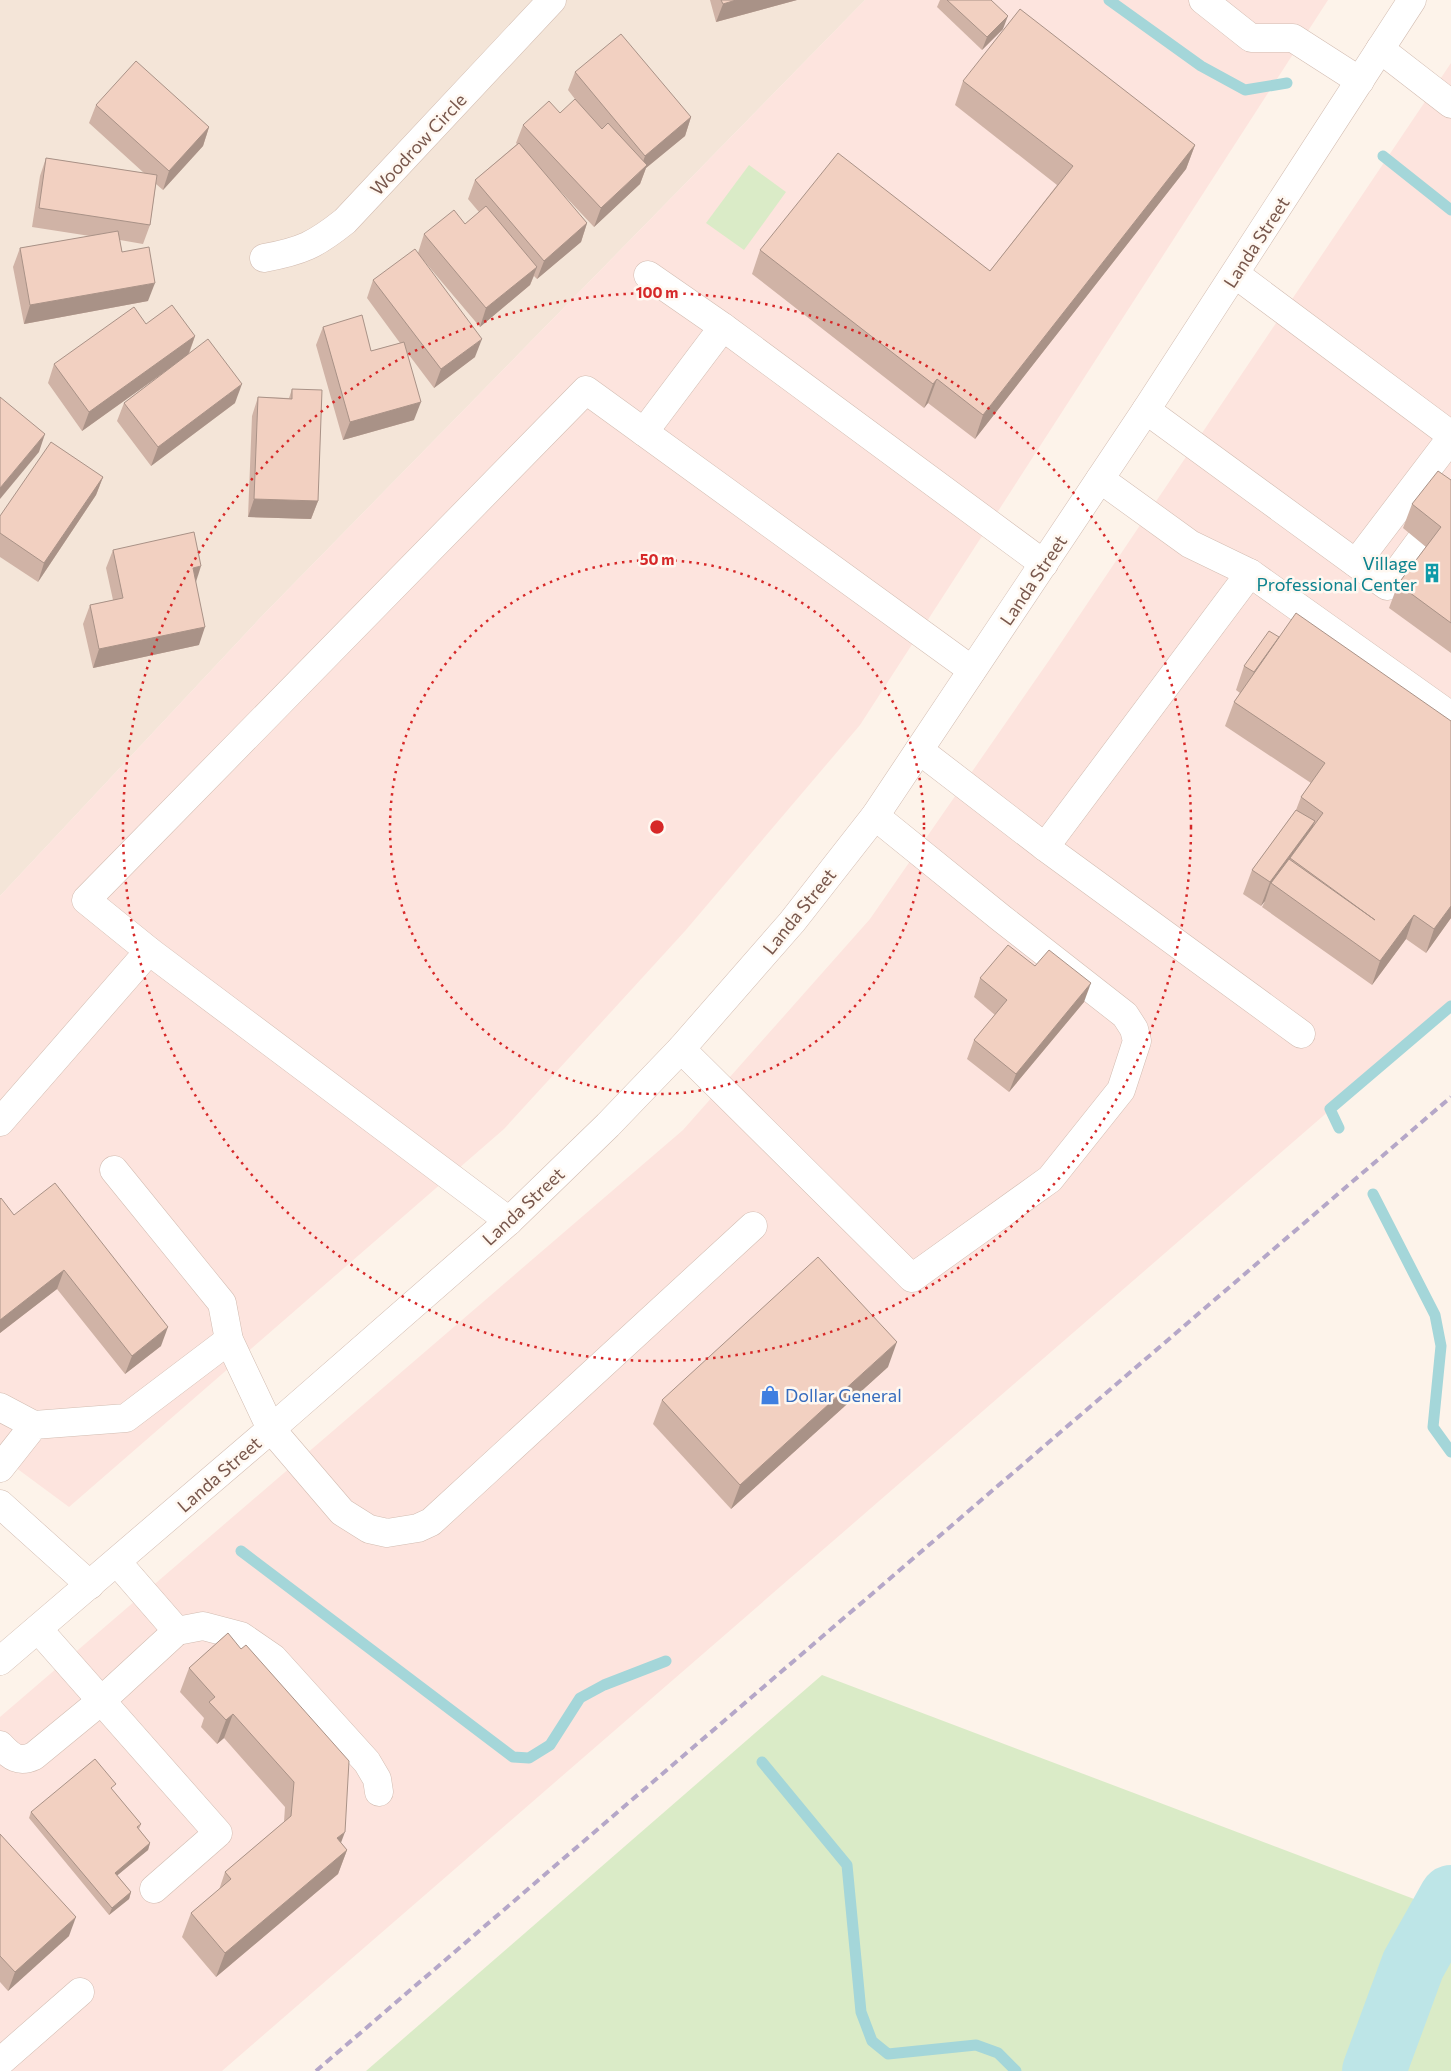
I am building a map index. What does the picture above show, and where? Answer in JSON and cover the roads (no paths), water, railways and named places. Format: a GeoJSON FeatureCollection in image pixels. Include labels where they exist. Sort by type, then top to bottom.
{"type":"FeatureCollection","features":[{"type":"Feature","properties":{"kind":"street","name":"Woodrow Circle"},"geometry":{"type":"LineString","coordinates":[[264,258],[295,252],[321,240],[345,221],[552,0]]}},
{"type":"Feature","properties":{"kind":"street"},"geometry":{"type":"LineString","coordinates":[[1203,0],[1251,38],[1293,38],[1360,81]]}},
{"type":"Feature","properties":{"kind":"street","name":"Landa Street"},"geometry":{"type":"LineString","coordinates":[[0,1661],[271,1429],[509,1221],[608,1125],[681,1049],[792,922],[875,816],[1100,480],[1412,0]]}},
{"type":"Feature","properties":{"kind":"street"},"geometry":{"type":"LineString","coordinates":[[1380,49],[1451,104]]}},
{"type":"Feature","properties":{"kind":"street"},"geometry":{"type":"LineString","coordinates":[[1235,274],[1451,436],[1356,563]]}},
{"type":"Feature","properties":{"kind":"street"},"geometry":{"type":"LineString","coordinates":[[648,275],[723,327],[1044,564]]}},
{"type":"Feature","properties":{"kind":"street"},"geometry":{"type":"LineString","coordinates":[[644,432],[723,327]]}},
{"type":"Feature","properties":{"kind":"street"},"geometry":{"type":"LineString","coordinates":[[509,1221],[149,951],[86,900],[586,390],[972,670]]}},
{"type":"Feature","properties":{"kind":"street"},"geometry":{"type":"LineString","coordinates":[[1146,410],[1387,586],[1420,541]]}},
{"type":"Feature","properties":{"kind":"street"},"geometry":{"type":"LineString","coordinates":[[1100,480],[1190,544],[1250,573],[1451,716]]}},
{"type":"Feature","properties":{"kind":"street"},"geometry":{"type":"LineString","coordinates":[[1045,847],[1250,573]]}},
{"type":"Feature","properties":{"kind":"street"},"geometry":{"type":"LineString","coordinates":[[919,750],[1045,847],[1301,1034]]}},
{"type":"Feature","properties":{"kind":"street"},"geometry":{"type":"LineString","coordinates":[[681,1049],[912,1278],[1050,1180],[1121,1090],[1137,1042],[1134,1029],[1125,1015],[1000,918],[875,816]]}},
{"type":"Feature","properties":{"kind":"street"},"geometry":{"type":"LineString","coordinates":[[0,1122],[149,951]]}},
{"type":"Feature","properties":{"kind":"street"},"geometry":{"type":"LineString","coordinates":[[114,1170],[222,1303],[229,1340],[271,1429],[342,1512],[358,1524],[369,1529],[387,1533],[418,1528],[431,1522],[753,1226]]}},
{"type":"Feature","properties":{"kind":"street"},"geometry":{"type":"LineString","coordinates":[[0,1407],[34,1425],[126,1418],[229,1340]]}},
{"type":"Feature","properties":{"kind":"street"},"geometry":{"type":"LineString","coordinates":[[0,1468],[34,1425]]}},
{"type":"Feature","properties":{"kind":"street"},"geometry":{"type":"LineString","coordinates":[[0,1504],[90,1585]]}},
{"type":"Feature","properties":{"kind":"street"},"geometry":{"type":"LineString","coordinates":[[117,1562],[177,1631]]}},
{"type":"Feature","properties":{"kind":"street"},"geometry":{"type":"LineString","coordinates":[[0,1746],[14,1758],[24,1761],[34,1756],[101,1701],[177,1631],[203,1626],[242,1636],[272,1658],[367,1762],[377,1779],[380,1792]]}},
{"type":"Feature","properties":{"kind":"street"},"geometry":{"type":"LineString","coordinates":[[38,1629],[218,1833],[154,1890]]}},
{"type":"Feature","properties":{"kind":"street"},"geometry":{"type":"LineString","coordinates":[[0,2062],[80,1992]]}},
{"type":"Feature","properties":{"kind":"waterway"},"geometry":{"type":"LineString","coordinates":[[1109,0],[1201,66],[1245,90],[1287,83]]}},
{"type":"Feature","properties":{"kind":"waterway"},"geometry":{"type":"LineString","coordinates":[[1383,156],[1451,210]]}},
{"type":"Feature","properties":{"kind":"waterway"},"geometry":{"type":"LineString","coordinates":[[1339,1128],[1330,1109],[1451,1006]]}},
{"type":"Feature","properties":{"kind":"waterway"},"geometry":{"type":"LineString","coordinates":[[1373,1194],[1435,1315],[1441,1346],[1433,1427],[1451,1452]]}},
{"type":"Feature","properties":{"kind":"waterway"},"geometry":{"type":"LineString","coordinates":[[241,1551],[513,1757],[529,1758],[550,1745],[580,1698],[604,1685],[666,1661]]}},
{"type":"Feature","properties":{"kind":"waterway"},"geometry":{"type":"LineString","coordinates":[[762,1762],[847,1865],[861,2012],[872,2041],[888,2054],[976,2045],[998,2053],[1016,2071]]}},
{"type":"Feature","properties":{"kind":"waterway"},"geometry":{"type":"LineString","coordinates":[[1374,2071],[1413,1965],[1451,1897]]}},
{"type":"Feature","properties":{"kind":"railway"},"geometry":{"type":"LineString","coordinates":[[316,2071],[1451,1097]]}},
{"type":"Feature","properties":{"kind":"place","name":"Village Professional Center"},"geometry":{"type":"Point","coordinates":[1432,573]}},
{"type":"Feature","properties":{"kind":"place","name":"Dollar General"},"geometry":{"type":"Point","coordinates":[770,1395]}}]}
